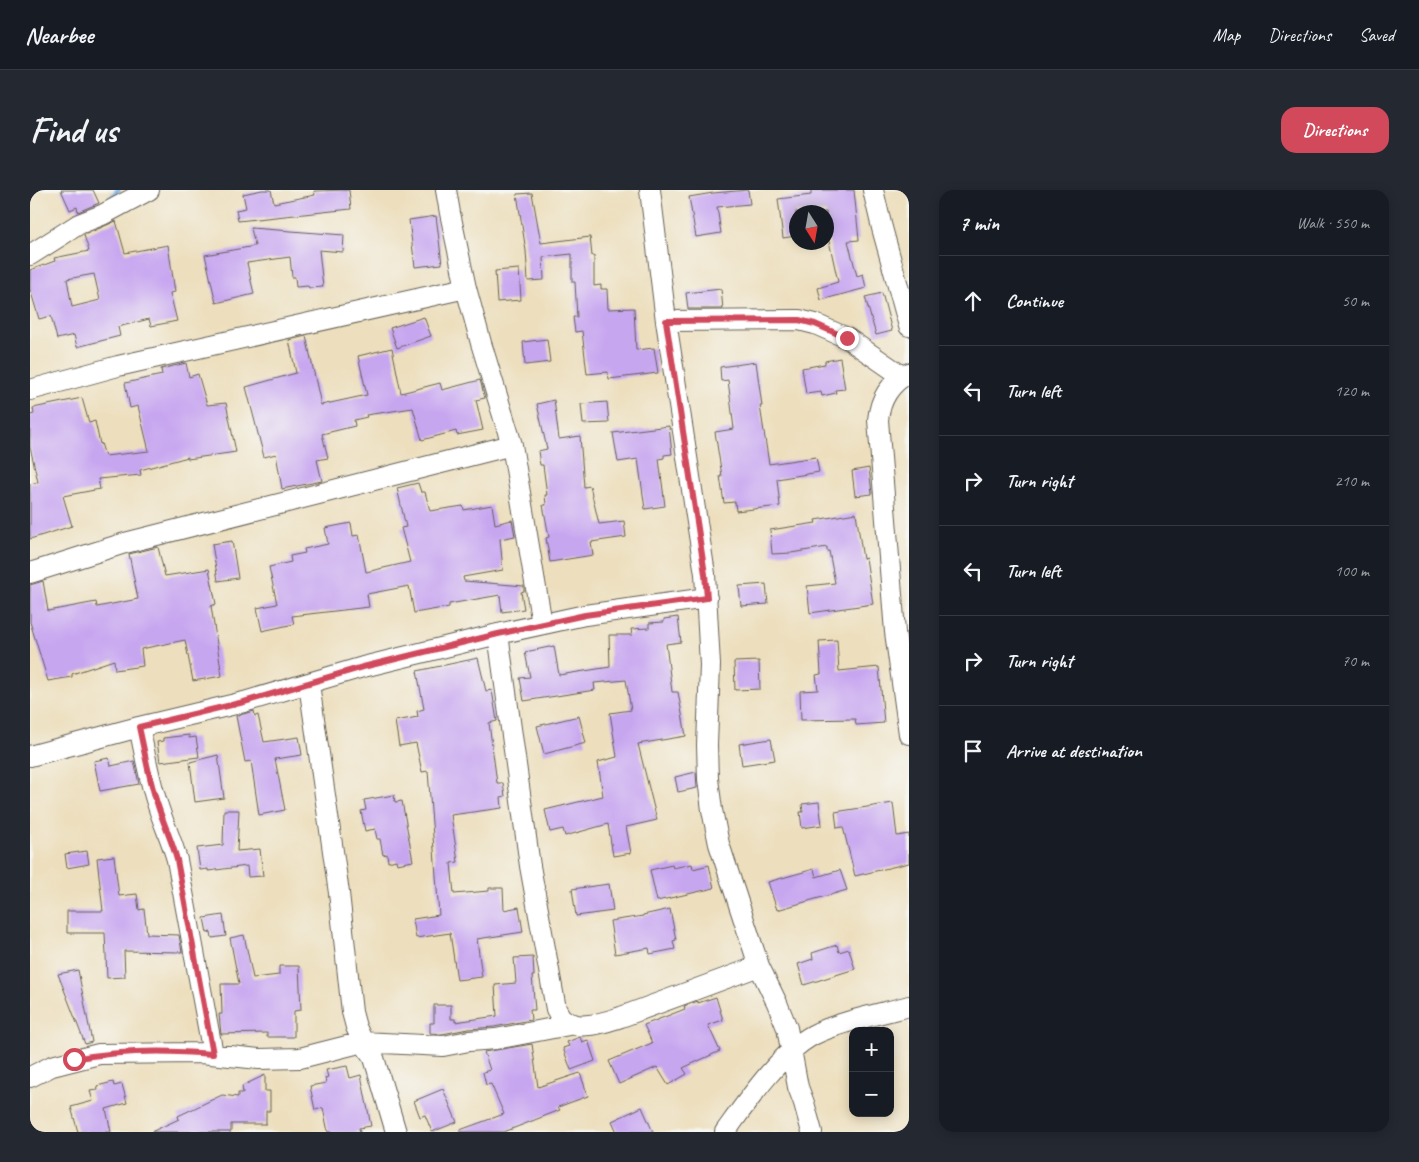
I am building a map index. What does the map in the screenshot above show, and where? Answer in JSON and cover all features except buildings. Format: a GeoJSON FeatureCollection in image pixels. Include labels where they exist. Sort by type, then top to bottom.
{"type":"FeatureCollection","features":[{"type":"Feature","properties":{"kind":"street"},"geometry":{"type":"LineString","coordinates":[[30,255],[79,224],[102,215],[148,190]]}},
{"type":"Feature","properties":{"kind":"street"},"geometry":{"type":"LineString","coordinates":[[446,190],[466,288],[512,445],[542,624]]}},
{"type":"Feature","properties":{"kind":"street"},"geometry":{"type":"LineString","coordinates":[[650,190],[666,321],[705,574],[710,665],[707,745],[708,779],[712,810],[719,844],[759,966],[787,1028],[798,1087],[812,1132]]}},
{"type":"Feature","properties":{"kind":"street"},"geometry":{"type":"LineString","coordinates":[[873,190],[909,326]]}},
{"type":"Feature","properties":{"kind":"street"},"geometry":{"type":"LineString","coordinates":[[30,390],[118,366],[466,288]]}},
{"type":"Feature","properties":{"kind":"street"},"geometry":{"type":"LineString","coordinates":[[666,321],[799,320],[815,324],[847,338],[905,374],[886,392],[880,406],[878,420],[895,632],[909,734]]}},
{"type":"Feature","properties":{"kind":"street"},"geometry":{"type":"LineString","coordinates":[[30,573],[125,543],[512,445]]}},
{"type":"Feature","properties":{"kind":"street"},"geometry":{"type":"LineString","coordinates":[[30,756],[244,702],[363,667],[498,634],[585,615],[707,598]]}},
{"type":"Feature","properties":{"kind":"street"},"geometry":{"type":"LineString","coordinates":[[498,634],[530,866],[556,1009],[563,1019],[574,1024]]}},
{"type":"Feature","properties":{"kind":"street"},"geometry":{"type":"LineString","coordinates":[[309,684],[339,893],[352,1012],[363,1042],[374,1058],[396,1132]]}},
{"type":"Feature","properties":{"kind":"street"},"geometry":{"type":"LineString","coordinates":[[139,727],[158,808],[172,839],[177,860],[213,1054]]}},
{"type":"Feature","properties":{"kind":"street"},"geometry":{"type":"LineString","coordinates":[[30,1077],[52,1066],[99,1054],[168,1053],[213,1054],[259,1059],[300,1058],[363,1042],[444,1046],[574,1024],[601,1023],[759,966]]}},
{"type":"Feature","properties":{"kind":"street"},"geometry":{"type":"LineString","coordinates":[[725,1132],[748,1100],[790,1051],[812,1036],[830,1028],[909,1006]]}},
{"type":"Feature","properties":{"kind":"waterway"},"geometry":{"type":"LineString","coordinates":[[107,204],[118,190]]}},
{"type":"Feature","properties":{"kind":"route"},"geometry":{"type":"LineString","coordinates":[[74,1059],[99,1054],[213,1054],[177,860],[172,839],[158,808],[139,727],[244,702],[363,667],[498,634],[585,615],[707,598],[705,574],[666,321],[799,320],[815,324],[847,338]]}}]}
